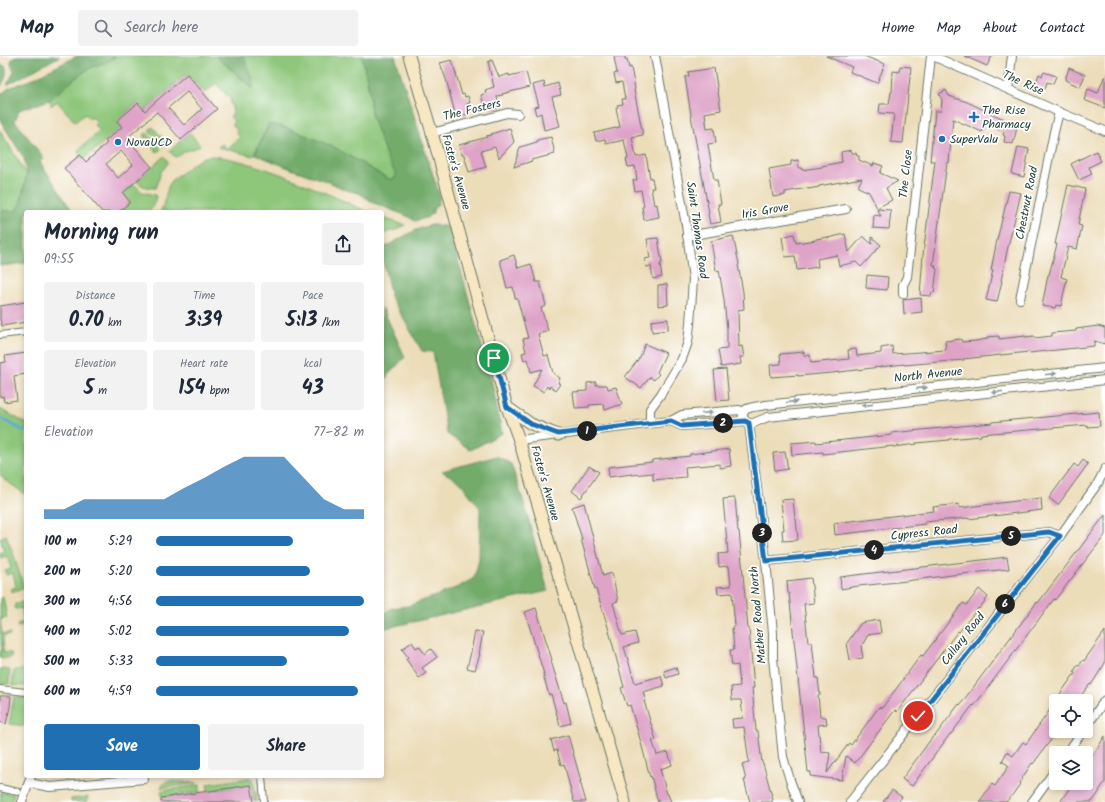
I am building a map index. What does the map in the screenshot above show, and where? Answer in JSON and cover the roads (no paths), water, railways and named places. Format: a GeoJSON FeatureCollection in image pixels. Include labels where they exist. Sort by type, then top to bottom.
{"type":"FeatureCollection","features":[{"type":"Feature","properties":{"kind":"main road","name":"Foster's Avenue"},"geometry":{"type":"LineString","coordinates":[[409,56],[432,133],[507,407],[519,440],[625,802]]}},
{"type":"Feature","properties":{"kind":"main road"},"geometry":{"type":"LineString","coordinates":[[507,407],[531,424],[558,434]]}},
{"type":"Feature","properties":{"kind":"street","name":"Saint Thomas Road"},"geometry":{"type":"LineString","coordinates":[[650,423],[650,409],[673,376],[688,342],[693,279],[686,225],[655,56]]}},
{"type":"Feature","properties":{"kind":"street","name":"The Rise"},"geometry":{"type":"LineString","coordinates":[[932,56],[1105,131]]}},
{"type":"Feature","properties":{"kind":"street","name":"The Close"},"geometry":{"type":"LineString","coordinates":[[903,294],[903,285],[907,277],[932,56]]}},
{"type":"Feature","properties":{"kind":"street"},"geometry":{"type":"LineString","coordinates":[[1008,89],[1012,56]]}},
{"type":"Feature","properties":{"kind":"street","name":"Chestnut Road"},"geometry":{"type":"LineString","coordinates":[[1020,299],[1059,112]]}},
{"type":"Feature","properties":{"kind":"street","name":"The Fosters"},"geometry":{"type":"LineString","coordinates":[[432,133],[507,113],[518,114]]}},
{"type":"Feature","properties":{"kind":"street","name":"Iris Grove"},"geometry":{"type":"LineString","coordinates":[[687,236],[846,209]]}},
{"type":"Feature","properties":{"kind":"street"},"geometry":{"type":"LineString","coordinates":[[0,335],[24,332]]}},
{"type":"Feature","properties":{"kind":"street","name":"North Avenue"},"geometry":{"type":"LineString","coordinates":[[519,440],[671,421],[682,415],[739,410],[744,412],[749,407],[754,408],[774,404],[1105,368]]}},
{"type":"Feature","properties":{"kind":"street","name":"North Avenue"},"geometry":{"type":"LineString","coordinates":[[671,421],[682,426],[751,422],[768,416],[1105,380]]}},
{"type":"Feature","properties":{"kind":"street"},"geometry":{"type":"LineString","coordinates":[[744,412],[743,417],[751,422],[759,416],[759,413],[754,408]]}},
{"type":"Feature","properties":{"kind":"street","name":"Mather Road North"},"geometry":{"type":"LineString","coordinates":[[751,422],[766,561],[773,658],[784,757],[798,802]]}},
{"type":"Feature","properties":{"kind":"street","name":"Callary Road"},"geometry":{"type":"LineString","coordinates":[[850,802],[1060,536],[1097,485],[1105,469]]}},
{"type":"Feature","properties":{"kind":"street","name":"Cypress Road"},"geometry":{"type":"LineString","coordinates":[[766,561],[1049,532],[1060,536]]}},
{"type":"Feature","properties":{"kind":"street"},"geometry":{"type":"LineString","coordinates":[[0,689],[24,692]]}},
{"type":"Feature","properties":{"kind":"street"},"geometry":{"type":"LineString","coordinates":[[1093,717],[1105,700]]}},
{"type":"Feature","properties":{"kind":"street"},"geometry":{"type":"LineString","coordinates":[[262,778],[264,802]]}},
{"type":"Feature","properties":{"kind":"street"},"geometry":{"type":"LineString","coordinates":[[22,802],[30,780],[50,787],[144,779]]}},
{"type":"Feature","properties":{"kind":"street"},"geometry":{"type":"LineString","coordinates":[[1032,802],[1049,779]]}},
{"type":"Feature","properties":{"kind":"street"},"geometry":{"type":"LineString","coordinates":[[0,788],[18,792]]}},
{"type":"Feature","properties":{"kind":"waterway"},"geometry":{"type":"LineString","coordinates":[[0,418],[24,431]]}},
{"type":"Feature","properties":{"kind":"place","name":"The Rise Pharmacy"},"geometry":{"type":"Point","coordinates":[974,117]}},
{"type":"Feature","properties":{"kind":"place","name":"SuperValu"},"geometry":{"type":"Point","coordinates":[942,139]}},
{"type":"Feature","properties":{"kind":"place","name":"NovaUCD"},"geometry":{"type":"Point","coordinates":[118,142]}}]}
